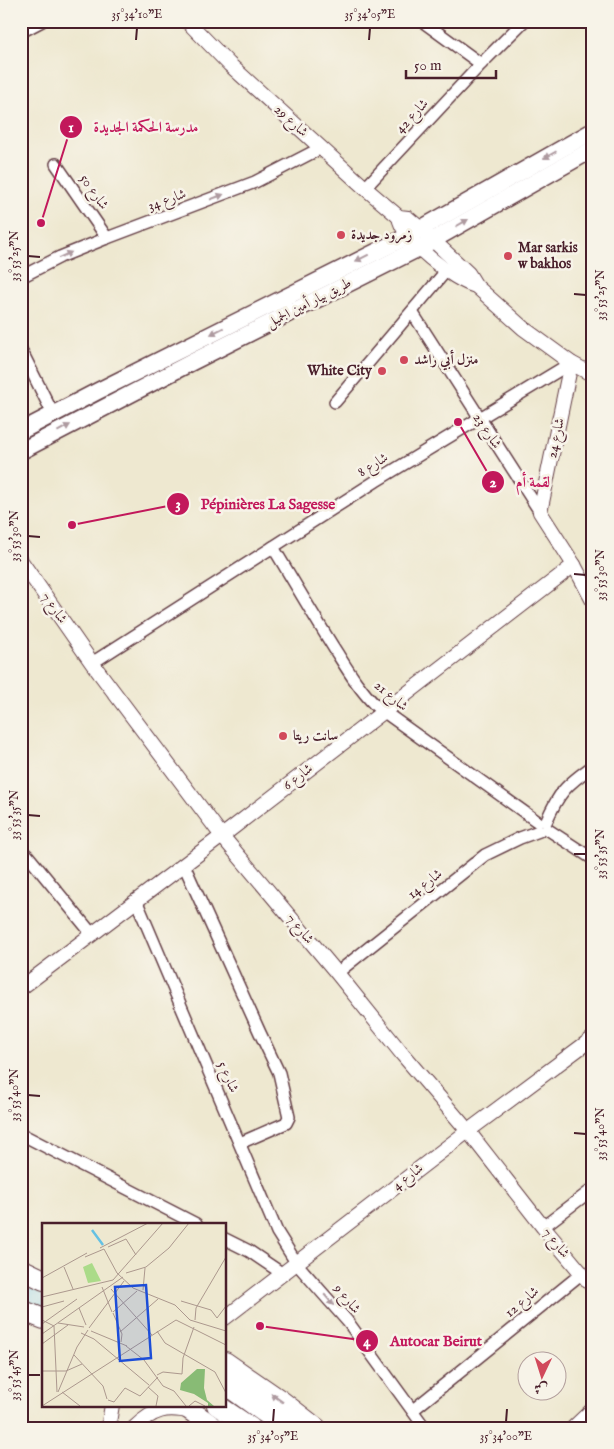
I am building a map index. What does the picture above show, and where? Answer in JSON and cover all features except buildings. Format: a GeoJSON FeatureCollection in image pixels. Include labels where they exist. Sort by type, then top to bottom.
{"type":"FeatureCollection","features":[{"type":"Feature","properties":{"kind":"highway"},"geometry":{"type":"LineString","coordinates":[[21,1269],[42,1279]]}},
{"type":"Feature","properties":{"kind":"highway"},"geometry":{"type":"LineString","coordinates":[[21,1310],[42,1318]]}},
{"type":"Feature","properties":{"kind":"highway"},"geometry":{"type":"LineString","coordinates":[[21,1323],[42,1331]]}},
{"type":"Feature","properties":{"kind":"highway"},"geometry":{"type":"LineString","coordinates":[[226,1363],[280,1400],[316,1428]]}},
{"type":"Feature","properties":{"kind":"highway"},"geometry":{"type":"LineString","coordinates":[[226,1385],[286,1428]]}},
{"type":"Feature","properties":{"kind":"highway"},"geometry":{"type":"LineString","coordinates":[[221,1408],[251,1428]]}},
{"type":"Feature","properties":{"kind":"highway"},"geometry":{"type":"LineString","coordinates":[[189,1409],[215,1428]]}},
{"type":"Feature","properties":{"kind":"main road","name":"طريق بيار أمين الجميل"},"geometry":{"type":"LineString","coordinates":[[21,432],[54,414],[420,238],[593,131]]}},
{"type":"Feature","properties":{"kind":"main road","name":"طريق بيار أمين الجميل"},"geometry":{"type":"LineString","coordinates":[[21,451],[192,362],[420,238],[593,149]]}},
{"type":"Feature","properties":{"kind":"street"},"geometry":{"type":"LineString","coordinates":[[21,32],[42,21]]}},
{"type":"Feature","properties":{"kind":"street","name":"شارع 29"},"geometry":{"type":"LineString","coordinates":[[187,21],[228,64],[365,188],[399,217],[408,218],[420,238],[446,270],[462,281],[476,286]]}},
{"type":"Feature","properties":{"kind":"street"},"geometry":{"type":"LineString","coordinates":[[422,21],[481,64]]}},
{"type":"Feature","properties":{"kind":"street","name":"شارع 42"},"geometry":{"type":"LineString","coordinates":[[365,188],[524,21]]}},
{"type":"Feature","properties":{"kind":"street","name":"شارع 34"},"geometry":{"type":"LineString","coordinates":[[21,277],[60,257],[255,182],[321,148]]}},
{"type":"Feature","properties":{"kind":"street","name":"شارع 50"},"geometry":{"type":"LineString","coordinates":[[56,164],[107,238]]}},
{"type":"Feature","properties":{"kind":"street","name":"شارع 29"},"geometry":{"type":"LineString","coordinates":[[420,238],[468,273],[476,286],[523,328],[571,363],[593,375]]}},
{"type":"Feature","properties":{"kind":"street"},"geometry":{"type":"LineString","coordinates":[[335,402],[446,270]]}},
{"type":"Feature","properties":{"kind":"street","name":"شارع 23"},"geometry":{"type":"LineString","coordinates":[[412,312],[574,564],[593,601]]}},
{"type":"Feature","properties":{"kind":"street"},"geometry":{"type":"LineString","coordinates":[[21,350],[54,414]]}},
{"type":"Feature","properties":{"kind":"street","name":"شارع 8"},"geometry":{"type":"LineString","coordinates":[[92,663],[273,547],[479,418],[571,363]]}},
{"type":"Feature","properties":{"kind":"street","name":"شارع 24"},"geometry":{"type":"LineString","coordinates":[[540,512],[571,363]]}},
{"type":"Feature","properties":{"kind":"street","name":"شارع 21"},"geometry":{"type":"LineString","coordinates":[[273,547],[357,684],[369,700],[542,826],[593,859]]}},
{"type":"Feature","properties":{"kind":"street","name":"شارع 7"},"geometry":{"type":"LineString","coordinates":[[21,561],[92,663],[222,836],[468,1131],[543,1227],[593,1287]]}},
{"type":"Feature","properties":{"kind":"street","name":"شارع 6"},"geometry":{"type":"LineString","coordinates":[[21,988],[222,836],[574,564]]}},
{"type":"Feature","properties":{"kind":"street"},"geometry":{"type":"LineString","coordinates":[[542,826],[562,790],[593,766]]}},
{"type":"Feature","properties":{"kind":"street","name":"شارع 14"},"geometry":{"type":"LineString","coordinates":[[337,973],[485,856],[542,826]]}},
{"type":"Feature","properties":{"kind":"street"},"geometry":{"type":"LineString","coordinates":[[21,850],[92,934]]}},
{"type":"Feature","properties":{"kind":"street"},"geometry":{"type":"LineString","coordinates":[[184,865],[279,1073],[288,1117],[286,1123],[240,1143]]}},
{"type":"Feature","properties":{"kind":"street","name":"شارع 5"},"geometry":{"type":"LineString","coordinates":[[136,900],[277,1232],[297,1264]]}},
{"type":"Feature","properties":{"kind":"street","name":"شارع 4"},"geometry":{"type":"LineString","coordinates":[[226,1317],[468,1131],[593,1038]]}},
{"type":"Feature","properties":{"kind":"street"},"geometry":{"type":"LineString","coordinates":[[21,1134],[194,1223]]}},
{"type":"Feature","properties":{"kind":"street"},"geometry":{"type":"LineString","coordinates":[[543,1227],[593,1189]]}},
{"type":"Feature","properties":{"kind":"street"},"geometry":{"type":"LineString","coordinates":[[226,1240],[249,1251],[283,1274]]}},
{"type":"Feature","properties":{"kind":"street","name":"شارع 9"},"geometry":{"type":"LineString","coordinates":[[297,1264],[348,1322],[425,1428]]}},
{"type":"Feature","properties":{"kind":"street","name":"شارع 12"},"geometry":{"type":"LineString","coordinates":[[413,1410],[581,1274]]}},
{"type":"Feature","properties":{"kind":"street"},"geometry":{"type":"LineString","coordinates":[[108,1428],[112,1406]]}},
{"type":"Feature","properties":{"kind":"street"},"geometry":{"type":"LineString","coordinates":[[134,1428],[147,1417],[160,1410],[189,1409]]}},
{"type":"Feature","properties":{"kind":"street"},"geometry":{"type":"LineString","coordinates":[[573,1428],[593,1409]]}},
{"type":"Feature","properties":{"kind":"waterway"},"geometry":{"type":"LineString","coordinates":[[21,1296],[42,1305]]}},
{"type":"Feature","properties":{"kind":"waterway"},"geometry":{"type":"LineString","coordinates":[[237,1409],[264,1428]]}},
{"type":"Feature","properties":{"kind":"place","name":"مدرسة الحكمة الجديدة"},"geometry":{"type":"Point","coordinates":[41,223]}},
{"type":"Feature","properties":{"kind":"place","name":"زمرود جديدة"},"geometry":{"type":"Point","coordinates":[341,235]}},
{"type":"Feature","properties":{"kind":"place","name":"Mar sarkis w bakhos"},"geometry":{"type":"Point","coordinates":[508,256]}},
{"type":"Feature","properties":{"kind":"place","name":"منزل أبي راشد"},"geometry":{"type":"Point","coordinates":[404,360]}},
{"type":"Feature","properties":{"kind":"place","name":"White City"},"geometry":{"type":"Point","coordinates":[382,371]}},
{"type":"Feature","properties":{"kind":"place","name":"لقمة أم"},"geometry":{"type":"Point","coordinates":[458,422]}},
{"type":"Feature","properties":{"kind":"place","name":"Pépinières La Sagesse"},"geometry":{"type":"Point","coordinates":[72,525]}},
{"type":"Feature","properties":{"kind":"place","name":"سانت ريتا"},"geometry":{"type":"Point","coordinates":[283,736]}},
{"type":"Feature","properties":{"kind":"place","name":"Autocar Beirut"},"geometry":{"type":"Point","coordinates":[260,1326]}}]}
